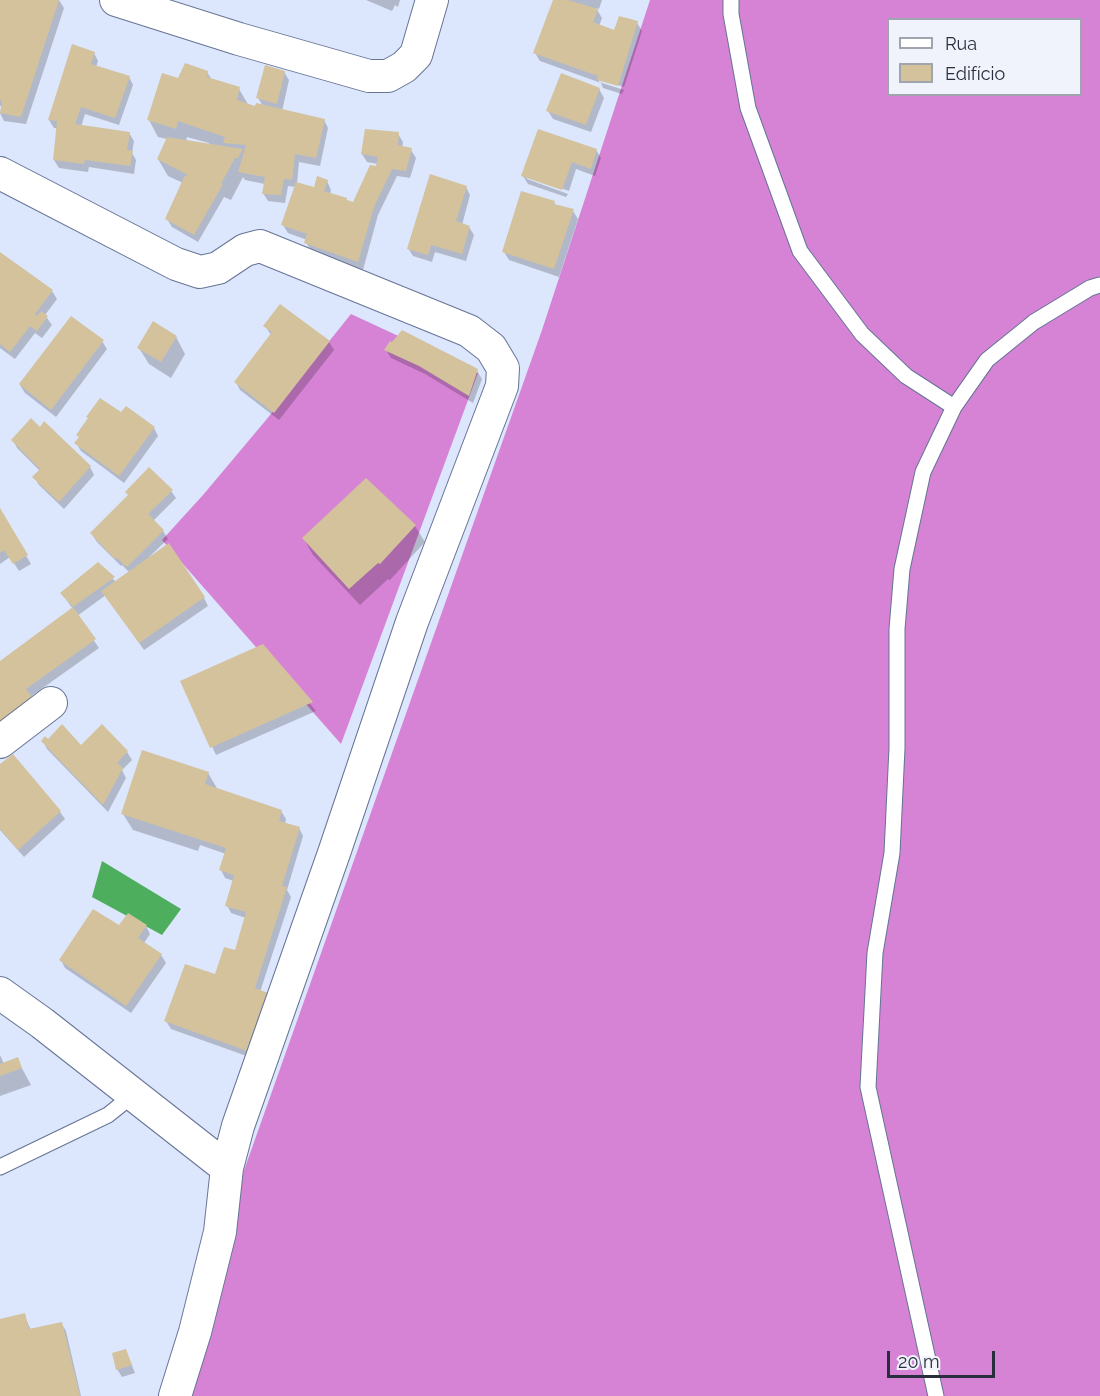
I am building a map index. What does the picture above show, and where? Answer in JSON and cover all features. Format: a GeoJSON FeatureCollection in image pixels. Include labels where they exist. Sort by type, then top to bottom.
{"type":"FeatureCollection","features":[{"type":"Feature","properties":{"kind":"street"},"geometry":{"type":"LineString","coordinates":[[116,0],[239,39],[369,76],[388,76],[404,67],[416,56],[432,0]]}},
{"type":"Feature","properties":{"kind":"street"},"geometry":{"type":"LineString","coordinates":[[0,173],[176,264],[200,272],[218,268],[245,250],[260,246],[469,331],[491,348],[503,368],[502,386],[412,622],[331,864],[238,1126],[226,1168],[220,1232],[195,1332],[175,1396]]}},
{"type":"Feature","properties":{"kind":"street"},"geometry":{"type":"LineString","coordinates":[[0,742],[51,703]]}},
{"type":"Feature","properties":{"kind":"street"},"geometry":{"type":"LineString","coordinates":[[0,993],[226,1168]]}},
{"type":"Feature","properties":{"kind":"lane"},"geometry":{"type":"LineString","coordinates":[[731,0],[731,14],[748,108],[800,251],[862,334],[906,376],[954,407]]}},
{"type":"Feature","properties":{"kind":"lane"},"geometry":{"type":"LineString","coordinates":[[936,1396],[868,1087],[875,953],[892,853],[897,748],[897,629],[902,569],[923,472],[954,407],[987,360],[1034,322],[1090,288],[1100,285]]}},
{"type":"Feature","properties":{"kind":"lane"},"geometry":{"type":"LineString","coordinates":[[0,1167],[108,1115],[133,1095]]}},
{"type":"Feature","properties":{"kind":"shaded area"},"geometry":{"type":"Polygon","coordinates":[[[650,0],[1100,0],[1100,1396],[164,1396],[542,330],[650,0]]]}},
{"type":"Feature","properties":{"kind":"shaded area"},"geometry":{"type":"Polygon","coordinates":[[[351,314],[478,373],[341,744],[162,540],[266,420],[351,314]]]}},
{"type":"Feature","properties":{"kind":"shaded area"},"geometry":{"type":"Polygon","coordinates":[[[102,861],[181,909],[162,935],[92,897],[102,861]]]}},
{"type":"Feature","properties":{"kind":"building"},"geometry":{"type":"Polygon","coordinates":[[[0,0],[59,0],[21,117],[0,113],[2,101],[0,100],[0,0]]]}},
{"type":"Feature","properties":{"kind":"building"},"geometry":{"type":"Polygon","coordinates":[[[553,0],[568,0],[598,9],[593,22],[614,30],[619,16],[638,21],[618,86],[597,80],[598,76],[533,53],[553,0]]]}},
{"type":"Feature","properties":{"kind":"building"},"geometry":{"type":"Polygon","coordinates":[[[72,44],[95,52],[91,64],[130,76],[115,118],[81,107],[75,124],[130,132],[127,150],[133,151],[130,166],[85,160],[84,164],[53,160],[57,121],[48,120],[72,44]]]}},
{"type":"Feature","properties":{"kind":"building"},"geometry":{"type":"Polygon","coordinates":[[[185,63],[208,71],[207,77],[240,87],[237,100],[255,106],[256,103],[325,119],[316,158],[295,154],[292,180],[284,179],[281,195],[262,194],[265,177],[238,172],[246,145],[223,143],[225,137],[178,121],[176,129],[147,120],[162,73],[178,78],[185,63]]]}},
{"type":"Feature","properties":{"kind":"building"},"geometry":{"type":"Polygon","coordinates":[[[265,65],[285,71],[277,104],[256,98],[265,65]]]}},
{"type":"Feature","properties":{"kind":"building"},"geometry":{"type":"Polygon","coordinates":[[[561,73],[600,88],[586,125],[546,111],[561,73]]]}},
{"type":"Feature","properties":{"kind":"building"},"geometry":{"type":"Polygon","coordinates":[[[365,129],[399,132],[398,145],[412,148],[406,171],[392,169],[374,207],[358,262],[304,243],[307,234],[281,225],[296,182],[314,187],[317,176],[328,180],[324,191],[353,202],[370,165],[376,166],[378,157],[361,154],[365,129]]]}},
{"type":"Feature","properties":{"kind":"building"},"geometry":{"type":"Polygon","coordinates":[[[538,129],[597,149],[591,169],[572,162],[562,190],[521,176],[538,129]]]}},
{"type":"Feature","properties":{"kind":"building"},"geometry":{"type":"Polygon","coordinates":[[[167,137],[243,149],[238,158],[235,158],[194,235],[165,219],[184,177],[188,175],[157,159],[167,137]]]}},
{"type":"Feature","properties":{"kind":"building"},"geometry":{"type":"Polygon","coordinates":[[[430,174],[467,186],[456,221],[470,226],[462,254],[431,245],[428,255],[407,249],[430,174]]]}},
{"type":"Feature","properties":{"kind":"building"},"geometry":{"type":"Polygon","coordinates":[[[521,191],[574,209],[554,269],[502,252],[521,191]]]}},
{"type":"Feature","properties":{"kind":"building"},"geometry":{"type":"Polygon","coordinates":[[[0,252],[53,290],[35,314],[37,316],[41,311],[48,316],[37,331],[30,326],[10,352],[0,344],[0,252]]]}},
{"type":"Feature","properties":{"kind":"building"},"geometry":{"type":"Polygon","coordinates":[[[280,304],[330,341],[274,413],[234,382],[272,332],[263,326],[280,304]]]}},
{"type":"Feature","properties":{"kind":"building"},"geometry":{"type":"Polygon","coordinates":[[[71,316],[104,340],[51,410],[19,384],[71,316]]]}},
{"type":"Feature","properties":{"kind":"building"},"geometry":{"type":"Polygon","coordinates":[[[153,321],[177,336],[161,362],[137,348],[153,321]]]}},
{"type":"Feature","properties":{"kind":"building"},"geometry":{"type":"Polygon","coordinates":[[[402,330],[478,369],[469,396],[419,366],[384,350],[402,330]]]}},
{"type":"Feature","properties":{"kind":"building"},"geometry":{"type":"Polygon","coordinates":[[[100,398],[121,412],[126,406],[155,427],[119,476],[74,443],[79,437],[76,435],[88,418],[86,417],[100,398]]]}},
{"type":"Feature","properties":{"kind":"building"},"geometry":{"type":"Polygon","coordinates":[[[31,418],[40,427],[44,421],[91,466],[59,502],[32,477],[40,469],[11,440],[31,418]]]}},
{"type":"Feature","properties":{"kind":"building"},"geometry":{"type":"Polygon","coordinates":[[[149,467],[173,490],[148,514],[164,530],[127,567],[117,558],[115,559],[90,533],[128,495],[125,492],[149,467]]]}},
{"type":"Feature","properties":{"kind":"building"},"geometry":{"type":"Polygon","coordinates":[[[366,478],[416,525],[380,564],[378,563],[349,589],[302,538],[366,478]]]}},
{"type":"Feature","properties":{"kind":"building"},"geometry":{"type":"Polygon","coordinates":[[[0,508],[28,555],[13,564],[4,550],[0,553],[0,508]]]}},
{"type":"Feature","properties":{"kind":"building"},"geometry":{"type":"Polygon","coordinates":[[[169,543],[205,597],[139,643],[101,591],[169,543]]]}},
{"type":"Feature","properties":{"kind":"building"},"geometry":{"type":"Polygon","coordinates":[[[98,562],[115,577],[73,607],[60,593],[98,562]]]}},
{"type":"Feature","properties":{"kind":"building"},"geometry":{"type":"Polygon","coordinates":[[[73,607],[96,639],[26,689],[40,708],[0,726],[0,661],[73,607]]]}},
{"type":"Feature","properties":{"kind":"building"},"geometry":{"type":"Polygon","coordinates":[[[263,644],[313,702],[210,748],[180,681],[263,644]]]}},
{"type":"Feature","properties":{"kind":"building"},"geometry":{"type":"Polygon","coordinates":[[[62,724],[81,745],[102,724],[128,751],[117,763],[123,768],[103,805],[41,741],[45,736],[48,739],[62,724]]]}},
{"type":"Feature","properties":{"kind":"building"},"geometry":{"type":"Polygon","coordinates":[[[142,750],[209,772],[205,784],[282,810],[279,821],[300,827],[282,886],[287,887],[255,988],[268,993],[250,1052],[164,1021],[185,964],[215,974],[224,947],[235,950],[246,912],[225,906],[234,875],[219,870],[226,848],[121,814],[142,750]]]}},
{"type":"Feature","properties":{"kind":"building"},"geometry":{"type":"Polygon","coordinates":[[[13,754],[61,811],[18,850],[0,829],[0,764],[13,754]]]}},
{"type":"Feature","properties":{"kind":"building"},"geometry":{"type":"Polygon","coordinates":[[[93,909],[119,925],[128,913],[147,925],[138,938],[162,954],[126,1006],[59,960],[93,909]]]}},
{"type":"Feature","properties":{"kind":"building"},"geometry":{"type":"Polygon","coordinates":[[[18,1057],[22,1068],[0,1076],[0,1064],[18,1057]]]}},
{"type":"Feature","properties":{"kind":"building"},"geometry":{"type":"Polygon","coordinates":[[[25,1313],[29,1329],[62,1322],[80,1396],[0,1396],[0,1319],[25,1313]]]}},
{"type":"Feature","properties":{"kind":"building"},"geometry":{"type":"Polygon","coordinates":[[[126,1349],[132,1365],[116,1370],[112,1353],[126,1349]]]}}]}
